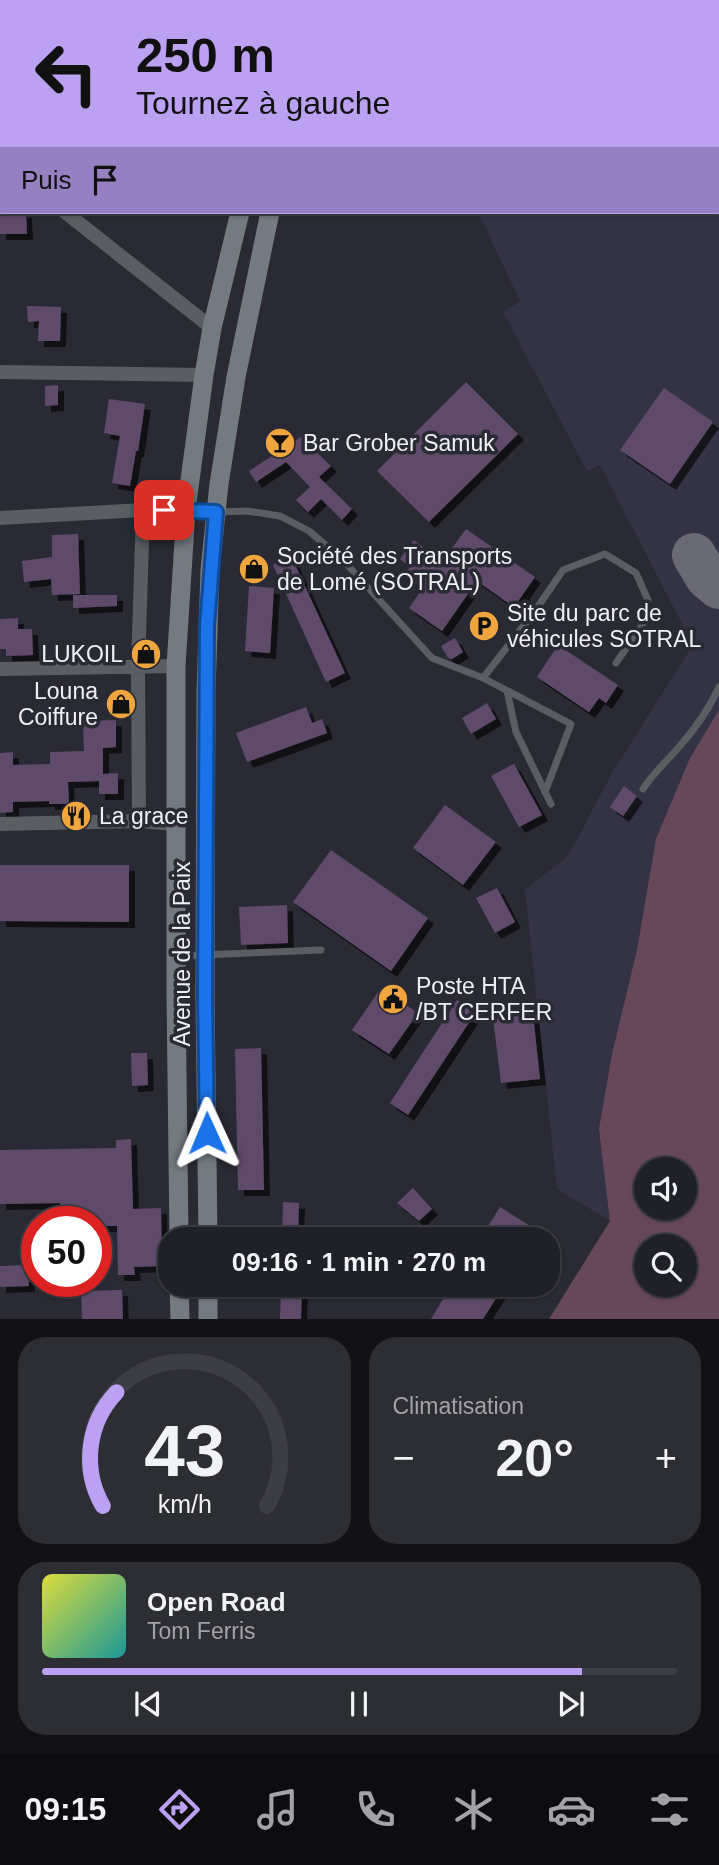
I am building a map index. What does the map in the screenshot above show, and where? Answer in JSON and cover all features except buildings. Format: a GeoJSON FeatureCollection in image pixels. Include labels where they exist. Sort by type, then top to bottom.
{"type":"FeatureCollection","features":[{"type":"Feature","properties":{"kind":"main road"},"geometry":{"type":"LineString","coordinates":[[179,1227],[176,666],[186,510],[204,376],[212,328],[240,214]]}},
{"type":"Feature","properties":{"kind":"main road","name":"Avenue de la Paix"},"geometry":{"type":"LineString","coordinates":[[208,1227],[205,956],[207,626],[219,484],[236,377],[270,214]]}},
{"type":"Feature","properties":{"kind":"main road"},"geometry":{"type":"LineString","coordinates":[[179,1297],[180,1319]]}},
{"type":"Feature","properties":{"kind":"main road"},"geometry":{"type":"LineString","coordinates":[[208,1297],[208,1319]]}},
{"type":"Feature","properties":{"kind":"street"},"geometry":{"type":"LineString","coordinates":[[68,214],[212,328]]}},
{"type":"Feature","properties":{"kind":"street"},"geometry":{"type":"LineString","coordinates":[[0,372],[204,376]]}},
{"type":"Feature","properties":{"kind":"street"},"geometry":{"type":"LineString","coordinates":[[139,821],[138,667],[143,510]]}},
{"type":"Feature","properties":{"kind":"street"},"geometry":{"type":"LineString","coordinates":[[0,518],[143,510],[216,512]]}},
{"type":"Feature","properties":{"kind":"street"},"geometry":{"type":"LineString","coordinates":[[0,669],[176,666]]}},
{"type":"Feature","properties":{"kind":"street"},"geometry":{"type":"LineString","coordinates":[[0,824],[139,821],[175,824]]}},
{"type":"Feature","properties":{"kind":"lane"},"geometry":{"type":"LineString","coordinates":[[216,512],[247,511],[280,516],[309,531],[343,560],[432,658],[483,678],[571,724],[545,792]]}},
{"type":"Feature","properties":{"kind":"lane"},"geometry":{"type":"LineString","coordinates":[[483,678],[563,570],[605,554],[636,573],[648,600],[645,621],[616,663]]}},
{"type":"Feature","properties":{"kind":"lane"},"geometry":{"type":"LineString","coordinates":[[643,789],[690,734],[719,687]]}},
{"type":"Feature","properties":{"kind":"lane"},"geometry":{"type":"LineString","coordinates":[[507,691],[516,732],[551,804]]}},
{"type":"Feature","properties":{"kind":"lane"},"geometry":{"type":"LineString","coordinates":[[176,957],[321,950]]}},
{"type":"Feature","properties":{"kind":"shaded area"},"geometry":{"type":"Polygon","coordinates":[[[479,214],[719,214],[719,1319],[549,1319],[610,1221],[557,1189],[525,890],[568,856],[612,773],[693,645],[600,465],[587,471],[503,312],[520,301],[479,214]]]}},
{"type":"Feature","properties":{"kind":"shaded area"},"geometry":{"type":"Polygon","coordinates":[[[719,710],[719,1319],[549,1319],[610,1221],[599,1129],[612,1054],[637,950],[656,839],[690,758],[719,710]]]}},
{"type":"Feature","properties":{"kind":"taxiway"},"geometry":{"type":"LineString","coordinates":[[694,555],[707,577],[719,587]]}},
{"type":"Feature","properties":{"kind":"place","name":"Bar Grober Samuk"},"geometry":{"type":"Point","coordinates":[280,443]}},
{"type":"Feature","properties":{"kind":"place","name":"Société des Transports de Lomé (SOTRAL)"},"geometry":{"type":"Point","coordinates":[254,569]}},
{"type":"Feature","properties":{"kind":"place","name":"Site du parc de véhicules SOTRAL"},"geometry":{"type":"Point","coordinates":[484,626]}},
{"type":"Feature","properties":{"kind":"place","name":"LUKOIL"},"geometry":{"type":"Point","coordinates":[146,654]}},
{"type":"Feature","properties":{"kind":"place","name":"Louna Coiffure"},"geometry":{"type":"Point","coordinates":[121,704]}},
{"type":"Feature","properties":{"kind":"place","name":"La grace"},"geometry":{"type":"Point","coordinates":[76,816]}},
{"type":"Feature","properties":{"kind":"place","name":"Poste HTA /BT CERFER"},"geometry":{"type":"Point","coordinates":[393,999]}},
{"type":"Feature","properties":{"kind":"route"},"geometry":{"type":"LineString","coordinates":[[164,510],[216,512],[210,570],[206,692],[207,1133]]}}]}
